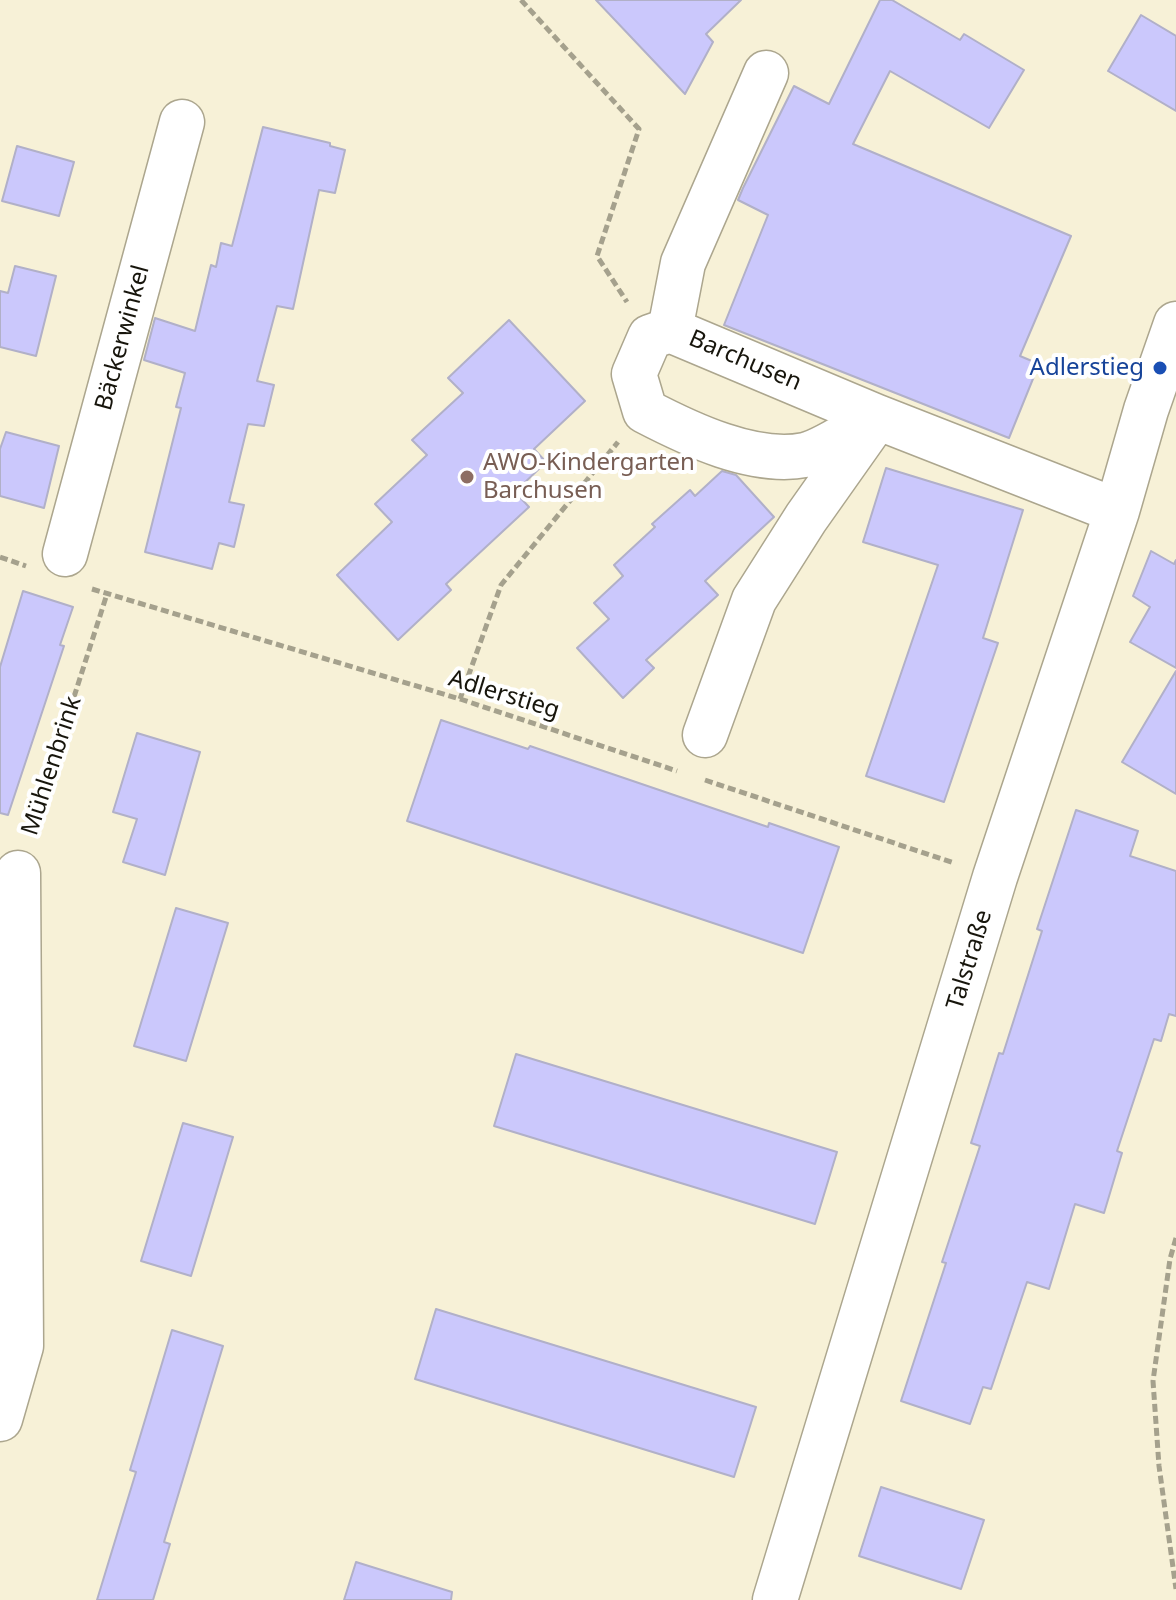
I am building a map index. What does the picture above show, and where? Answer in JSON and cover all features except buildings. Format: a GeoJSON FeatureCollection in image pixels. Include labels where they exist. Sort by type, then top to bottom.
{"type":"FeatureCollection","features":[{"type":"Feature","properties":{"kind":"street"},"geometry":{"type":"LineString","coordinates":[[766,73],[683,263],[660,334],[634,374],[645,411],[683,431],[765,457],[807,455],[877,417]]}},
{"type":"Feature","properties":{"kind":"street","name":"Bäckerwinkel"},"geometry":{"type":"LineString","coordinates":[[62,570],[182,122]]}},
{"type":"Feature","properties":{"kind":"street","name":"Talstraße"},"geometry":{"type":"LineString","coordinates":[[775,1600],[995,877],[1176,324]]}},
{"type":"Feature","properties":{"kind":"street","name":"Barchusen"},"geometry":{"type":"LineString","coordinates":[[660,334],[1117,511]]}},
{"type":"Feature","properties":{"kind":"street"},"geometry":{"type":"LineString","coordinates":[[705,735],[754,600],[806,518],[877,417]]}},
{"type":"Feature","properties":{"kind":"street"},"geometry":{"type":"LineString","coordinates":[[0,1419],[21,1346],[18,873]]}},
{"type":"Feature","properties":{"kind":"path"},"geometry":{"type":"LineString","coordinates":[[521,0],[639,129],[597,256],[660,334]]}},
{"type":"Feature","properties":{"kind":"path"},"geometry":{"type":"LineString","coordinates":[[460,699],[501,585],[645,411]]}},
{"type":"Feature","properties":{"kind":"path","name":"Adlerstieg"},"geometry":{"type":"LineString","coordinates":[[0,557],[62,570],[107,594],[460,699],[683,773]]}},
{"type":"Feature","properties":{"kind":"path","name":"Mühlenbrink"},"geometry":{"type":"LineString","coordinates":[[18,873],[107,594]]}},
{"type":"Feature","properties":{"kind":"path"},"geometry":{"type":"LineString","coordinates":[[698,778],[995,877]]}},
{"type":"Feature","properties":{"kind":"path"},"geometry":{"type":"LineString","coordinates":[[1176,1238],[1170,1259],[1153,1381],[1159,1466],[1176,1589]]}},
{"type":"Feature","properties":{"kind":"place","name":"Adlerstieg"},"geometry":{"type":"Point","coordinates":[1160,368]}},
{"type":"Feature","properties":{"kind":"place","name":"AWO-Kindergarten Barchusen"},"geometry":{"type":"Point","coordinates":[467,477]}}]}
